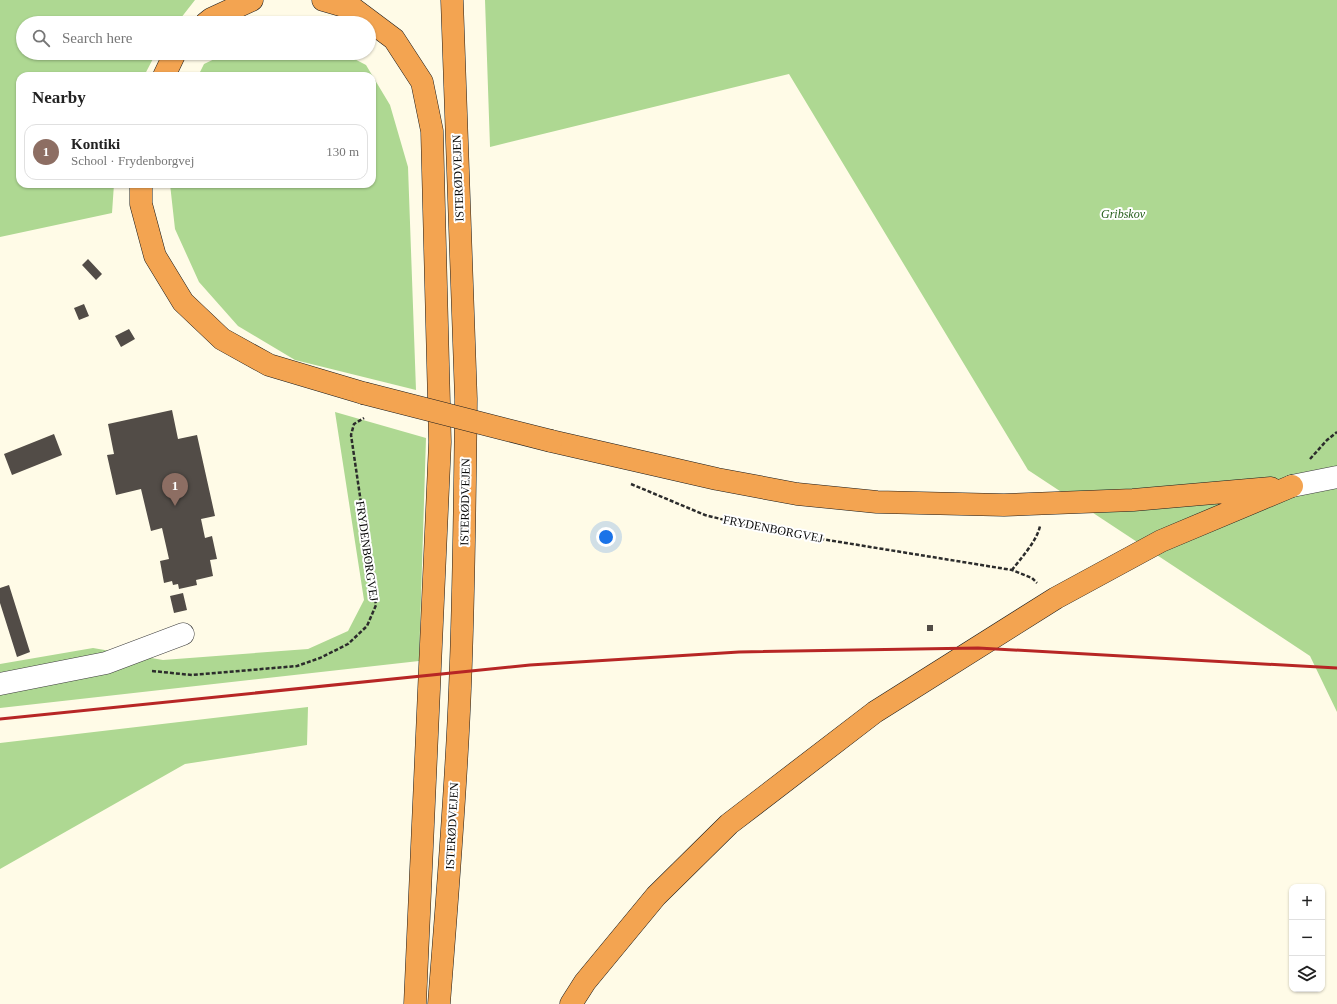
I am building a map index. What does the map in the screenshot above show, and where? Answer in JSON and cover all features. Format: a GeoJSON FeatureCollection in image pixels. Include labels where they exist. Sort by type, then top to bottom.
{"type":"FeatureCollection","features":[{"type":"Feature","properties":{"kind":"highway"},"geometry":{"type":"LineString","coordinates":[[217,16],[252,0]]}},
{"type":"Feature","properties":{"kind":"highway"},"geometry":{"type":"LineString","coordinates":[[323,0],[354,9],[363,16]]}},
{"type":"Feature","properties":{"kind":"highway","name":"ISTERØDVEJEN"},"geometry":{"type":"LineString","coordinates":[[439,1004],[450,860],[460,690],[466,399],[452,0]]}},
{"type":"Feature","properties":{"kind":"highway"},"geometry":{"type":"LineString","coordinates":[[376,26],[394,39],[422,82],[432,131],[440,442],[415,1004]]}},
{"type":"Feature","properties":{"kind":"highway"},"geometry":{"type":"LineString","coordinates":[[166,72],[172,60]]}},
{"type":"Feature","properties":{"kind":"highway"},"geometry":{"type":"LineString","coordinates":[[141,188],[141,204],[155,256],[183,302],[222,339],[269,365],[363,393],[551,441],[717,479],[797,494],[877,502],[1004,505],[1133,500],[1292,486]]}},
{"type":"Feature","properties":{"kind":"highway"},"geometry":{"type":"LineString","coordinates":[[571,1004],[585,982],[656,896],[729,824],[875,712],[1056,598],[1161,540],[1292,486]]}},
{"type":"Feature","properties":{"kind":"street"},"geometry":{"type":"LineString","coordinates":[[1292,486],[1337,477]]}},
{"type":"Feature","properties":{"kind":"street"},"geometry":{"type":"LineString","coordinates":[[0,684],[106,663],[182,634]]}},
{"type":"Feature","properties":{"kind":"path","name":"FRYDENBORGVEJ"},"geometry":{"type":"LineString","coordinates":[[148,670],[192,675],[297,666],[320,658],[348,644],[366,626],[376,606],[351,435],[354,424],[363,418],[369,417]]}},
{"type":"Feature","properties":{"kind":"path","name":"FRYDENBORGVEJ"},"geometry":{"type":"LineString","coordinates":[[628,483],[705,514],[760,529],[1012,570]]}},
{"type":"Feature","properties":{"kind":"green space"},"geometry":{"type":"Polygon","coordinates":[[[0,0],[195,0],[182,16],[16,16],[16,60],[152,60],[146,72],[16,72],[16,188],[114,188],[112,213],[0,237],[0,0]]]}},
{"type":"Feature","properties":{"kind":"green space","name":"Gribskov"},"geometry":{"type":"Polygon","coordinates":[[[485,0],[1337,0],[1337,712],[1310,656],[1028,470],[789,74],[490,147],[485,0]]]}},
{"type":"Feature","properties":{"kind":"green space"},"geometry":{"type":"Polygon","coordinates":[[[212,60],[356,60],[366,65],[370,72],[200,72],[204,64],[212,60]]]}},
{"type":"Feature","properties":{"kind":"green space"},"geometry":{"type":"Polygon","coordinates":[[[376,82],[390,105],[408,167],[416,390],[295,360],[238,326],[199,282],[175,229],[170,188],[376,188],[376,82]]]}},
{"type":"Feature","properties":{"kind":"green space"},"geometry":{"type":"Polygon","coordinates":[[[335,412],[426,438],[419,661],[0,708],[0,664],[93,648],[163,660],[308,649],[348,631],[364,600],[335,412]]]}},
{"type":"Feature","properties":{"kind":"green space"},"geometry":{"type":"Polygon","coordinates":[[[308,707],[307,745],[185,764],[0,869],[0,743],[308,707]]]}},
{"type":"Feature","properties":{"kind":"building"},"geometry":{"type":"Polygon","coordinates":[[[88,259],[102,274],[96,280],[82,265],[88,259]]]}},
{"type":"Feature","properties":{"kind":"building"},"geometry":{"type":"Polygon","coordinates":[[[84,304],[89,316],[79,320],[74,308],[84,304]]]}},
{"type":"Feature","properties":{"kind":"building"},"geometry":{"type":"Polygon","coordinates":[[[129,329],[135,339],[121,347],[115,336],[129,329]]]}},
{"type":"Feature","properties":{"kind":"building"},"geometry":{"type":"Polygon","coordinates":[[[172,410],[178,439],[197,435],[215,516],[201,519],[205,538],[212,536],[217,559],[210,560],[213,576],[196,580],[197,585],[179,589],[178,584],[173,585],[172,581],[164,583],[160,561],[169,559],[162,528],[151,531],[141,489],[116,495],[107,455],[114,454],[108,424],[172,410]]]}},
{"type":"Feature","properties":{"kind":"building"},"geometry":{"type":"Polygon","coordinates":[[[54,434],[62,455],[12,475],[4,454],[54,434]]]}},
{"type":"Feature","properties":{"kind":"building"},"geometry":{"type":"Polygon","coordinates":[[[9,585],[30,652],[17,657],[0,603],[0,588],[9,585]]]}},
{"type":"Feature","properties":{"kind":"building"},"geometry":{"type":"Polygon","coordinates":[[[183,593],[187,610],[174,613],[170,596],[183,593]]]}},
{"type":"Feature","properties":{"kind":"building"},"geometry":{"type":"Polygon","coordinates":[[[927,625],[933,625],[933,631],[927,631],[927,625]]]}},
{"type":"Feature","properties":{"kind":"railway"},"geometry":{"type":"LineString","coordinates":[[0,719],[530,665],[739,652],[978,648],[1337,668]]}},
{"type":"Feature","properties":{"kind":"place","name":"Kontiki"},"geometry":{"type":"Point","coordinates":[175,506]}}]}
